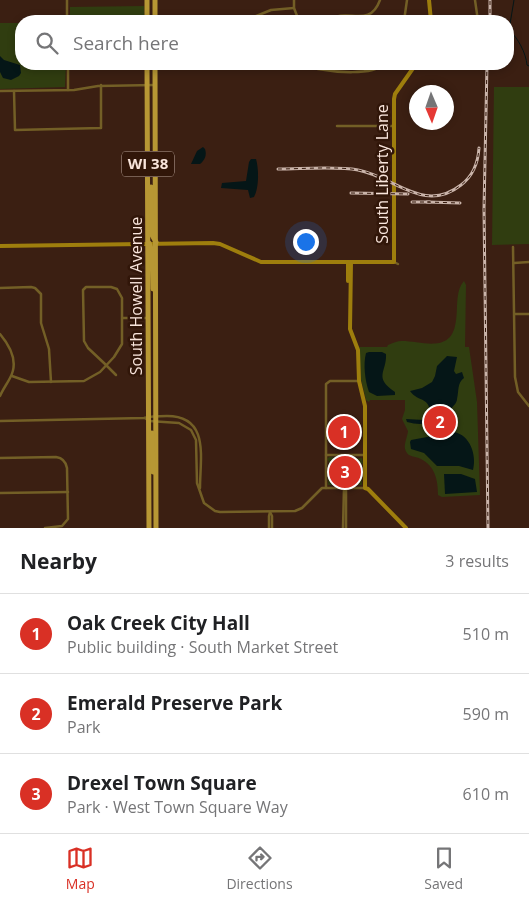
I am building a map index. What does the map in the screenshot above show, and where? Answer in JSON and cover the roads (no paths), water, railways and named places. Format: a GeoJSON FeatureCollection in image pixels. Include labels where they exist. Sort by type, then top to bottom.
{"type":"FeatureCollection","features":[{"type":"Feature","properties":{"kind":"main road"},"geometry":{"type":"LineString","coordinates":[[147,0],[147,15]]}},
{"type":"Feature","properties":{"kind":"main road"},"geometry":{"type":"LineString","coordinates":[[155,0],[155,15]]}},
{"type":"Feature","properties":{"kind":"main road","name":"South Howell Avenue"},"geometry":{"type":"LineString","coordinates":[[147,70],[148,318],[151,419],[149,528]]}},
{"type":"Feature","properties":{"kind":"main road","name":"South Howell Avenue"},"geometry":{"type":"LineString","coordinates":[[151,419],[156,349],[155,70]]}},
{"type":"Feature","properties":{"kind":"main road"},"geometry":{"type":"LineString","coordinates":[[148,164],[152,200],[153,238],[156,243]]}},
{"type":"Feature","properties":{"kind":"main road"},"geometry":{"type":"LineString","coordinates":[[148,243],[152,250],[156,307]]}},
{"type":"Feature","properties":{"kind":"main road"},"geometry":{"type":"LineString","coordinates":[[148,279],[151,313],[156,318]]}},
{"type":"Feature","properties":{"kind":"main road"},"geometry":{"type":"LineString","coordinates":[[148,318],[153,322],[156,349]]}},
{"type":"Feature","properties":{"kind":"main road"},"geometry":{"type":"LineString","coordinates":[[151,419],[152,460],[156,495],[156,528]]}},
{"type":"Feature","properties":{"kind":"street"},"geometry":{"type":"LineString","coordinates":[[67,0],[67,15]]}},
{"type":"Feature","properties":{"kind":"street"},"geometry":{"type":"LineString","coordinates":[[294,0],[297,15]]}},
{"type":"Feature","properties":{"kind":"street"},"geometry":{"type":"LineString","coordinates":[[370,15],[380,0]]}},
{"type":"Feature","properties":{"kind":"street"},"geometry":{"type":"LineString","coordinates":[[405,15],[406,0]]}},
{"type":"Feature","properties":{"kind":"street"},"geometry":{"type":"LineString","coordinates":[[429,0],[430,15]]}},
{"type":"Feature","properties":{"kind":"street"},"geometry":{"type":"LineString","coordinates":[[475,0],[477,15]]}},
{"type":"Feature","properties":{"kind":"street"},"geometry":{"type":"LineString","coordinates":[[259,15],[271,10],[294,8]]}},
{"type":"Feature","properties":{"kind":"street"},"geometry":{"type":"LineString","coordinates":[[68,70],[68,90]]}},
{"type":"Feature","properties":{"kind":"street"},"geometry":{"type":"LineString","coordinates":[[322,70],[361,72],[373,70]]}},
{"type":"Feature","properties":{"kind":"street","name":"South Liberty Lane"},"geometry":{"type":"LineString","coordinates":[[349,262],[396,263],[395,94],[412,70]]}},
{"type":"Feature","properties":{"kind":"street"},"geometry":{"type":"LineString","coordinates":[[0,91],[68,90],[101,85],[155,84]]}},
{"type":"Feature","properties":{"kind":"street"},"geometry":{"type":"LineString","coordinates":[[14,91],[14,130],[101,128],[101,85]]}},
{"type":"Feature","properties":{"kind":"street"},"geometry":{"type":"LineString","coordinates":[[337,126],[394,126]]}},
{"type":"Feature","properties":{"kind":"street"},"geometry":{"type":"LineString","coordinates":[[0,246],[148,243],[217,244],[261,262],[349,262],[350,329],[358,350],[359,381],[365,406],[365,488]]}},
{"type":"Feature","properties":{"kind":"street"},"geometry":{"type":"LineString","coordinates":[[513,247],[515,381],[518,392],[529,406]]}},
{"type":"Feature","properties":{"kind":"street"},"geometry":{"type":"LineString","coordinates":[[514,263],[529,262]]}},
{"type":"Feature","properties":{"kind":"street"},"geometry":{"type":"LineString","coordinates":[[0,288],[31,287],[39,290],[42,326],[49,349],[51,382]]}},
{"type":"Feature","properties":{"kind":"street"},"geometry":{"type":"LineString","coordinates":[[12,376],[28,382],[84,381],[95,376],[106,366],[119,351],[122,344],[123,318],[122,295],[117,289],[105,287],[84,288],[84,341],[88,348],[106,366],[116,375]]}},
{"type":"Feature","properties":{"kind":"street"},"geometry":{"type":"LineString","coordinates":[[515,314],[529,314]]}},
{"type":"Feature","properties":{"kind":"street"},"geometry":{"type":"LineString","coordinates":[[123,318],[148,318]]}},
{"type":"Feature","properties":{"kind":"street"},"geometry":{"type":"LineString","coordinates":[[0,334],[13,353],[14,363],[12,376],[0,396]]}},
{"type":"Feature","properties":{"kind":"street"},"geometry":{"type":"LineString","coordinates":[[326,488],[326,384],[330,381],[359,381]]}},
{"type":"Feature","properties":{"kind":"street"},"geometry":{"type":"LineString","coordinates":[[0,421],[178,417],[190,422],[198,431],[200,439],[200,493],[206,505],[215,511],[290,512],[299,510],[322,488],[365,488],[404,527]]}},
{"type":"Feature","properties":{"kind":"street"},"geometry":{"type":"LineString","coordinates":[[326,455],[365,455]]}},
{"type":"Feature","properties":{"kind":"street"},"geometry":{"type":"LineString","coordinates":[[0,458],[56,457],[63,459],[67,468],[69,517],[64,525],[45,528]]}},
{"type":"Feature","properties":{"kind":"street"},"geometry":{"type":"LineString","coordinates":[[345,488],[345,528]]}},
{"type":"Feature","properties":{"kind":"street"},"geometry":{"type":"LineString","coordinates":[[0,493],[68,492]]}},
{"type":"Feature","properties":{"kind":"street"},"geometry":{"type":"LineString","coordinates":[[270,512],[268,516],[270,528]]}},
{"type":"Feature","properties":{"kind":"waterway"},"geometry":{"type":"LineString","coordinates":[[512,15],[514,0]]}},
{"type":"Feature","properties":{"kind":"waterway"},"geometry":{"type":"LineString","coordinates":[[514,36],[521,46],[529,66]]}},
{"type":"Feature","properties":{"kind":"railway"},"geometry":{"type":"LineString","coordinates":[[490,0],[490,15]]}},
{"type":"Feature","properties":{"kind":"railway"},"geometry":{"type":"LineString","coordinates":[[487,70],[484,209],[488,528]]}},
{"type":"Feature","properties":{"kind":"railway"},"geometry":{"type":"LineString","coordinates":[[278,169],[330,168],[358,170],[372,174],[410,191],[434,196],[447,193],[469,178],[474,169],[479,148]]}},
{"type":"Feature","properties":{"kind":"railway"},"geometry":{"type":"LineString","coordinates":[[351,193],[408,194]]}},
{"type":"Feature","properties":{"kind":"railway"},"geometry":{"type":"LineString","coordinates":[[412,202],[430,202]]}},
{"type":"Feature","properties":{"kind":"railway"},"geometry":{"type":"LineString","coordinates":[[427,202],[460,203]]}},
{"type":"Feature","properties":{"kind":"place","name":"Emerald Preserve Park"},"geometry":{"type":"Point","coordinates":[440,422]}},
{"type":"Feature","properties":{"kind":"place","name":"Oak Creek City Hall"},"geometry":{"type":"Point","coordinates":[344,432]}},
{"type":"Feature","properties":{"kind":"place","name":"Drexel Town Square"},"geometry":{"type":"Point","coordinates":[345,472]}}]}
